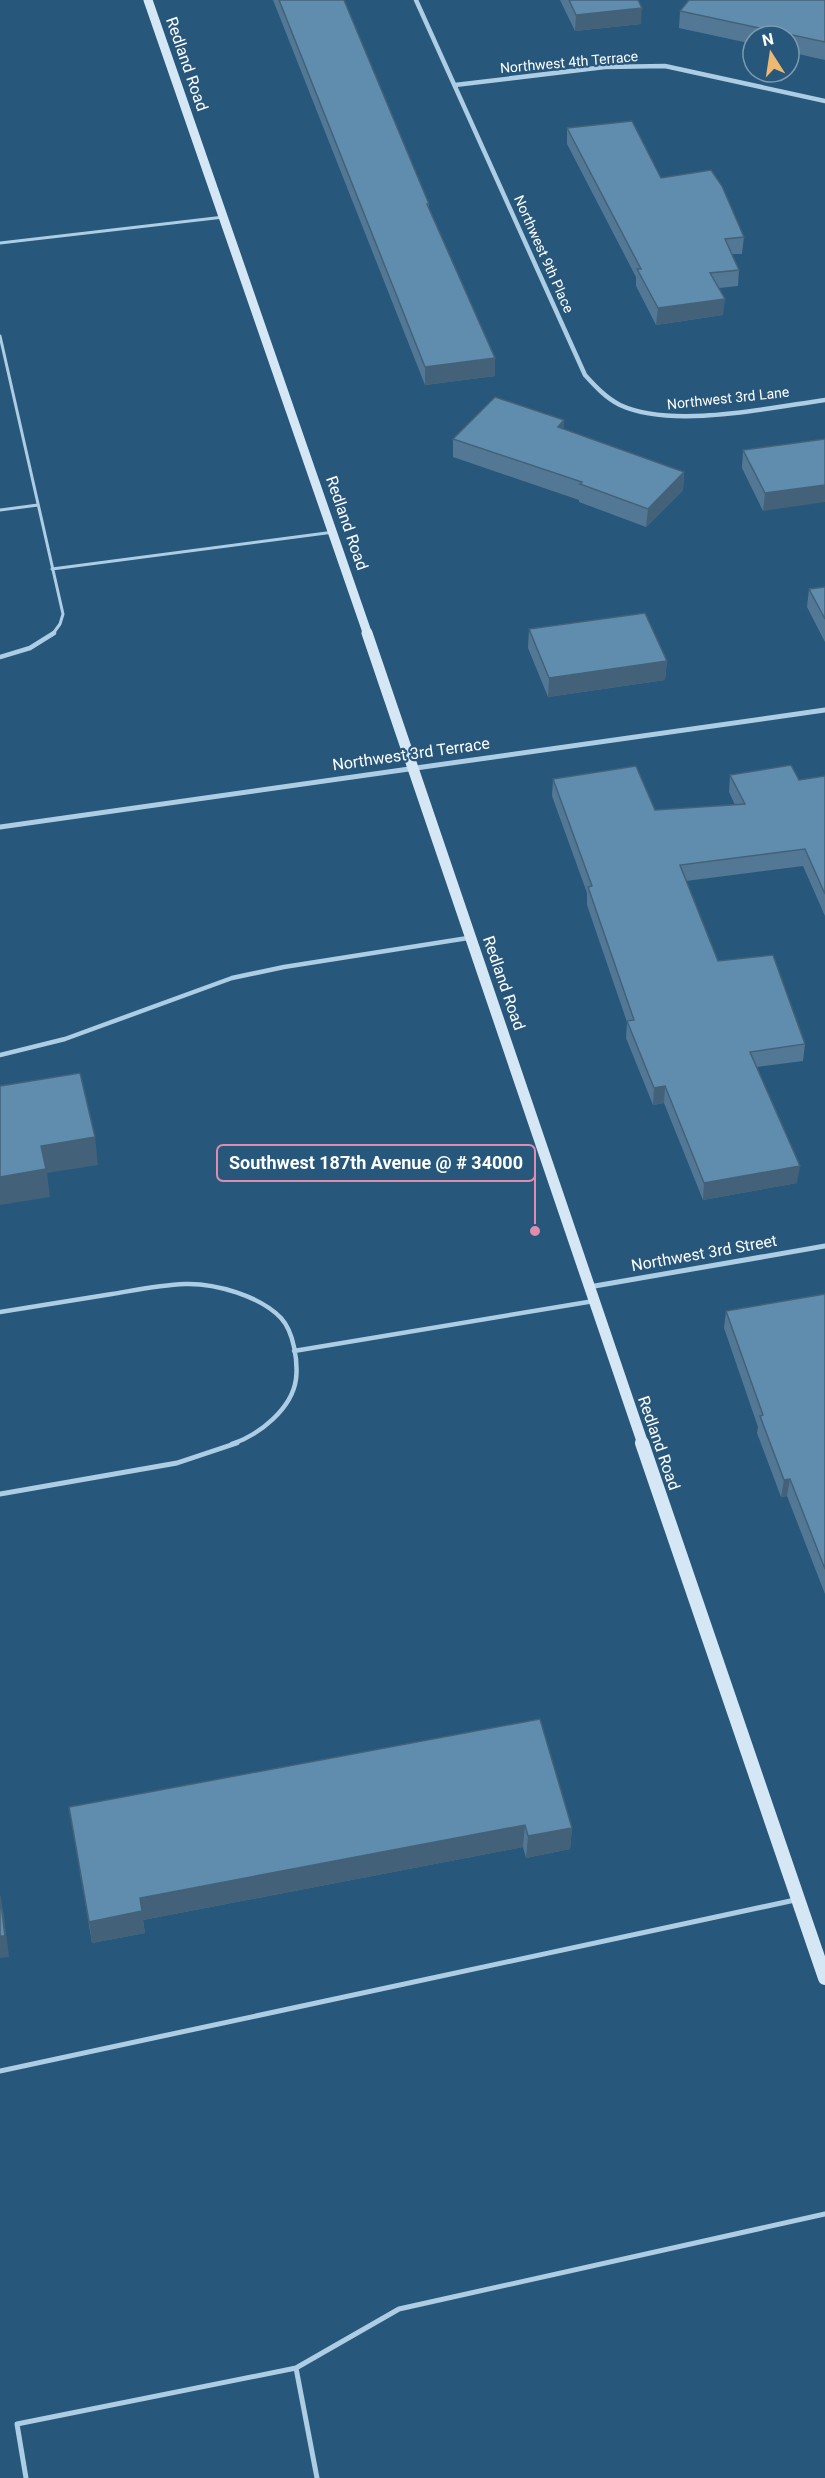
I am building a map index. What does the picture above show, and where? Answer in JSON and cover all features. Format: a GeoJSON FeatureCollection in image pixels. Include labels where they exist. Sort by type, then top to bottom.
{"type":"FeatureCollection","features":[{"type":"Feature","properties":{"kind":"street","name":"Redland Road"},"geometry":{"type":"LineString","coordinates":[[148,0],[334,532],[588,1287],[825,1978]]}},
{"type":"Feature","properties":{"kind":"street","name":"Northwest 9th Place"},"geometry":{"type":"LineString","coordinates":[[416,0],[585,375],[597,391],[612,402],[635,411]]}},
{"type":"Feature","properties":{"kind":"street","name":"Northwest 4th Terrace"},"geometry":{"type":"LineString","coordinates":[[455,85],[605,68],[665,66],[825,101]]}},
{"type":"Feature","properties":{"kind":"street","name":"Northwest 3rd Lane"},"geometry":{"type":"LineString","coordinates":[[635,411],[660,417],[691,417],[825,400]]}},
{"type":"Feature","properties":{"kind":"street","name":"Northwest 3rd Terrace"},"geometry":{"type":"LineString","coordinates":[[0,826],[825,710]]}},
{"type":"Feature","properties":{"kind":"street","name":"Northwest 3rd Street"},"geometry":{"type":"LineString","coordinates":[[588,1287],[825,1246]]}},
{"type":"Feature","properties":{"kind":"lane"},"geometry":{"type":"LineString","coordinates":[[0,243],[224,217]]}},
{"type":"Feature","properties":{"kind":"lane"},"geometry":{"type":"LineString","coordinates":[[0,336],[63,614],[60,626],[50,637],[40,643],[0,657]]}},
{"type":"Feature","properties":{"kind":"lane"},"geometry":{"type":"LineString","coordinates":[[0,510],[38,506]]}},
{"type":"Feature","properties":{"kind":"lane"},"geometry":{"type":"LineString","coordinates":[[52,569],[334,532]]}},
{"type":"Feature","properties":{"kind":"lane"},"geometry":{"type":"LineString","coordinates":[[0,1055],[65,1039],[232,978],[284,967],[471,937]]}},
{"type":"Feature","properties":{"kind":"lane"},"geometry":{"type":"LineString","coordinates":[[0,1312],[153,1287],[186,1284],[217,1287],[244,1295],[282,1319],[294,1351],[297,1370],[295,1386],[287,1403],[268,1424],[242,1441],[177,1463],[0,1494]]}},
{"type":"Feature","properties":{"kind":"lane"},"geometry":{"type":"LineString","coordinates":[[294,1351],[594,1301]]}},
{"type":"Feature","properties":{"kind":"lane"},"geometry":{"type":"LineString","coordinates":[[0,2071],[798,1899]]}},
{"type":"Feature","properties":{"kind":"lane"},"geometry":{"type":"LineString","coordinates":[[26,2478],[17,2424],[296,2368],[399,2309],[825,2214]]}},
{"type":"Feature","properties":{"kind":"lane"},"geometry":{"type":"LineString","coordinates":[[296,2368],[317,2478]]}},
{"type":"Feature","properties":{"kind":"building"},"geometry":{"type":"Polygon","coordinates":[[[279,0],[344,0],[429,204],[427,204],[495,358],[425,367],[279,0]]]}},
{"type":"Feature","properties":{"kind":"building"},"geometry":{"type":"Polygon","coordinates":[[[569,0],[638,0],[642,8],[576,15],[569,0]]]}},
{"type":"Feature","properties":{"kind":"building"},"geometry":{"type":"Polygon","coordinates":[[[689,0],[825,0],[825,42],[801,37],[801,24],[741,24],[680,11],[689,0]]]}},
{"type":"Feature","properties":{"kind":"building"},"geometry":{"type":"Polygon","coordinates":[[[632,121],[661,178],[711,170],[722,186],[744,237],[725,239],[739,270],[710,273],[725,299],[658,308],[637,269],[641,269],[567,128],[632,121]]]}},
{"type":"Feature","properties":{"kind":"building"},"geometry":{"type":"Polygon","coordinates":[[[495,397],[564,420],[558,427],[684,472],[648,509],[580,484],[582,482],[453,439],[495,397]]]}},
{"type":"Feature","properties":{"kind":"building"},"geometry":{"type":"Polygon","coordinates":[[[825,439],[825,485],[765,493],[743,450],[825,439]]]}},
{"type":"Feature","properties":{"kind":"building"},"geometry":{"type":"Polygon","coordinates":[[[825,587],[825,619],[809,589],[825,587]]]}},
{"type":"Feature","properties":{"kind":"building"},"geometry":{"type":"Polygon","coordinates":[[[645,613],[667,661],[549,678],[529,629],[645,613]]]}},
{"type":"Feature","properties":{"kind":"building"},"geometry":{"type":"Polygon","coordinates":[[[791,765],[799,780],[825,776],[825,894],[805,849],[680,865],[718,961],[773,955],[805,1044],[750,1052],[800,1166],[704,1183],[665,1086],[654,1088],[627,1021],[634,1020],[588,887],[592,886],[553,779],[636,766],[655,810],[745,804],[730,775],[791,765]]]}},
{"type":"Feature","properties":{"kind":"building"},"geometry":{"type":"Polygon","coordinates":[[[80,1073],[95,1137],[41,1146],[46,1169],[0,1177],[0,1086],[80,1073]]]}},
{"type":"Feature","properties":{"kind":"building"},"geometry":{"type":"Polygon","coordinates":[[[825,1294],[825,1569],[790,1479],[784,1480],[760,1416],[763,1415],[726,1311],[825,1294]]]}},
{"type":"Feature","properties":{"kind":"building"},"geometry":{"type":"Polygon","coordinates":[[[540,1719],[572,1828],[528,1836],[525,1825],[140,1898],[142,1911],[89,1922],[69,1807],[540,1719]]]}},
{"type":"Feature","properties":{"kind":"building"},"geometry":{"type":"Polygon","coordinates":[[[0,1896],[5,1936],[0,1936],[0,1896]]]}},
{"type":"Feature","properties":{"kind":"place","name":"Southwest 187th Avenue @ # 34000"},"geometry":{"type":"Point","coordinates":[535,1231]}}]}
